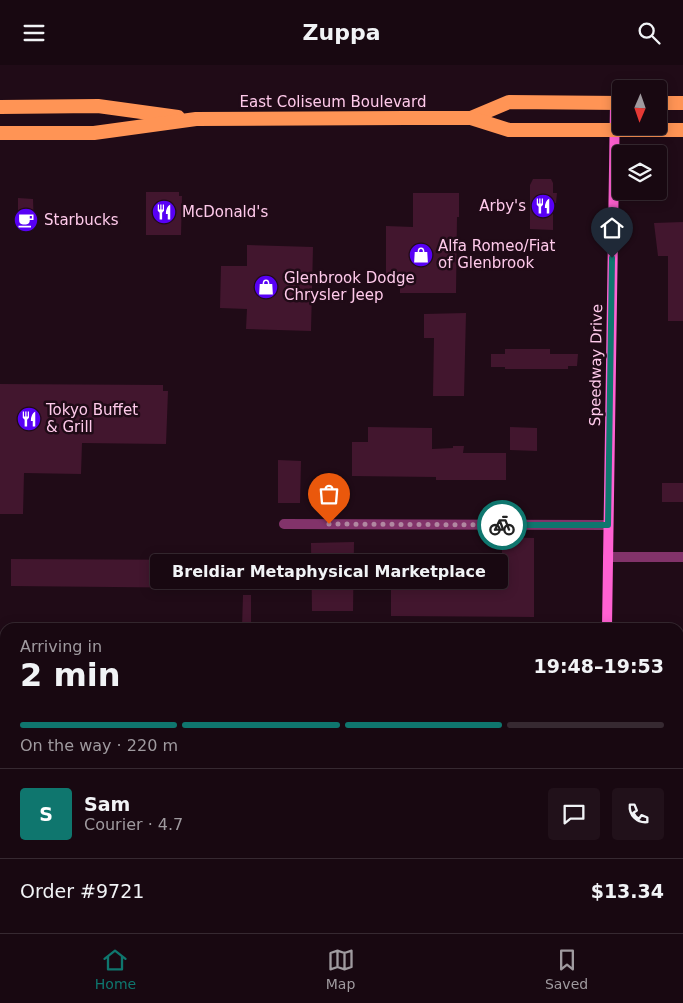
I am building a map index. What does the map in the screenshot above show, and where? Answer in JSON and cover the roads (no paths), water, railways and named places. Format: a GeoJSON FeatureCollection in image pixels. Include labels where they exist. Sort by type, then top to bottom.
{"type":"FeatureCollection","features":[{"type":"Feature","properties":{"kind":"highway","name":"East Coliseum Boulevard"},"geometry":{"type":"LineString","coordinates":[[471,118],[509,102],[612,103]]}},
{"type":"Feature","properties":{"kind":"highway"},"geometry":{"type":"LineString","coordinates":[[668,103],[683,103]]}},
{"type":"Feature","properties":{"kind":"highway","name":"East Coliseum Boulevard"},"geometry":{"type":"LineString","coordinates":[[0,107],[98,106],[196,119]]}},
{"type":"Feature","properties":{"kind":"highway","name":"East Coliseum Boulevard"},"geometry":{"type":"LineString","coordinates":[[0,133],[94,133],[196,119],[471,118],[509,130],[612,130]]}},
{"type":"Feature","properties":{"kind":"highway","name":"East Coliseum Boulevard"},"geometry":{"type":"LineString","coordinates":[[668,130],[683,130]]}},
{"type":"Feature","properties":{"kind":"main road","name":"Speedway Drive"},"geometry":{"type":"LineString","coordinates":[[607,623],[614,135]]}},
{"type":"Feature","properties":{"kind":"street"},"geometry":{"type":"LineString","coordinates":[[284,524],[608,525]]}},
{"type":"Feature","properties":{"kind":"street"},"geometry":{"type":"LineString","coordinates":[[608,557],[683,557]]}},
{"type":"Feature","properties":{"kind":"place","name":"Arby's"},"geometry":{"type":"Point","coordinates":[543,206]}},
{"type":"Feature","properties":{"kind":"place","name":"McDonald's"},"geometry":{"type":"Point","coordinates":[164,212]}},
{"type":"Feature","properties":{"kind":"place","name":"Starbucks"},"geometry":{"type":"Point","coordinates":[26,220]}},
{"type":"Feature","properties":{"kind":"place","name":"Alfa Romeo/Fiat of Glenbrook"},"geometry":{"type":"Point","coordinates":[421,255]}},
{"type":"Feature","properties":{"kind":"place","name":"Glenbrook Dodge Chrysler Jeep"},"geometry":{"type":"Point","coordinates":[266,287]}},
{"type":"Feature","properties":{"kind":"place","name":"Tokyo Buffet & Grill"},"geometry":{"type":"Point","coordinates":[29,419]}},
{"type":"Feature","properties":{"kind":"place","name":"Breldiar Metaphysical Marketplace"},"geometry":{"type":"Point","coordinates":[329,524]}}]}
